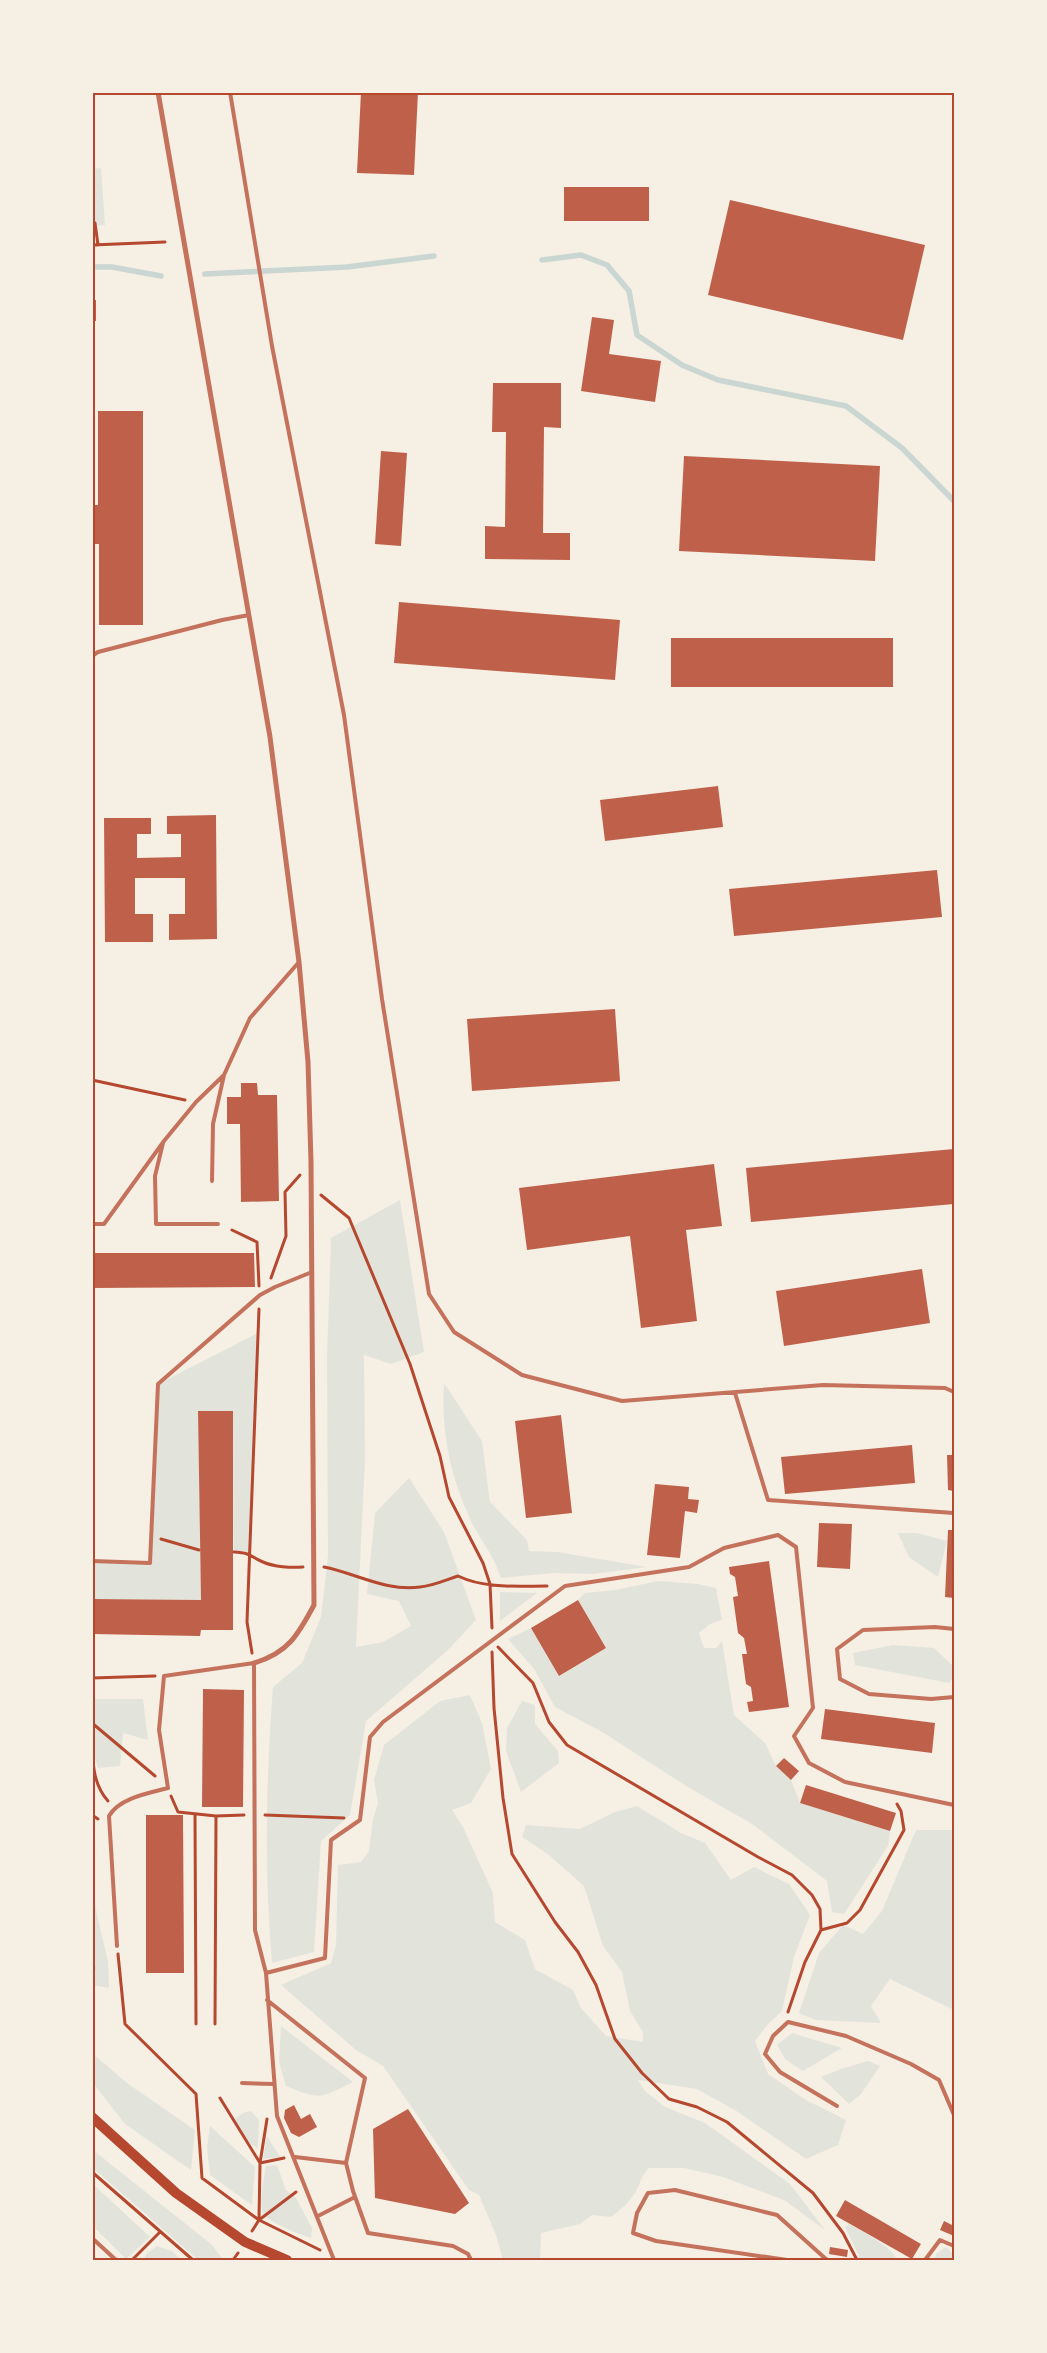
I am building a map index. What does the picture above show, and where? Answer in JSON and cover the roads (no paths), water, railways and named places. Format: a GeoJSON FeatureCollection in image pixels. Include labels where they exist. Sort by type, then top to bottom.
{"type":"FeatureCollection","features":[{"type":"Feature","properties":{"kind":"main road"},"geometry":{"type":"LineString","coordinates":[[92,2117],[176,2193],[245,2242],[287,2260]]}},
{"type":"Feature","properties":{"kind":"street"},"geometry":{"type":"LineString","coordinates":[[158,92],[270,737],[298,962],[308,1062],[311,1162],[314,1605],[298,1636],[271,1658],[254,1663]]}},
{"type":"Feature","properties":{"kind":"lane"},"geometry":{"type":"LineString","coordinates":[[230,92],[261,282],[344,715],[382,999],[430,1294],[454,1332],[522,1375],[622,1401],[823,1386],[945,1388],[954,1392]]}},
{"type":"Feature","properties":{"kind":"lane"},"geometry":{"type":"LineString","coordinates":[[92,656],[98,652],[222,620],[250,615]]}},
{"type":"Feature","properties":{"kind":"lane"},"geometry":{"type":"LineString","coordinates":[[212,1181],[213,1124],[224,1075],[250,1018],[298,962]]}},
{"type":"Feature","properties":{"kind":"lane"},"geometry":{"type":"LineString","coordinates":[[92,1224],[104,1224],[164,1141],[196,1102],[224,1075]]}},
{"type":"Feature","properties":{"kind":"lane"},"geometry":{"type":"LineString","coordinates":[[164,1141],[155,1176],[156,1224],[218,1224]]}},
{"type":"Feature","properties":{"kind":"lane"},"geometry":{"type":"LineString","coordinates":[[92,1561],[150,1563],[158,1384],[260,1295],[275,1286],[312,1272]]}},
{"type":"Feature","properties":{"kind":"lane"},"geometry":{"type":"LineString","coordinates":[[736,1393],[768,1500],[954,1512]]}},
{"type":"Feature","properties":{"kind":"lane"},"geometry":{"type":"LineString","coordinates":[[266,1973],[325,1958],[331,1840],[360,1820],[370,1737],[383,1722],[565,1586],[689,1567],[724,1548],[778,1535],[796,1547],[814,1708],[794,1736],[809,1763],[845,1782],[954,1805]]}},
{"type":"Feature","properties":{"kind":"lane"},"geometry":{"type":"LineString","coordinates":[[954,1629],[863,1630],[837,1649],[840,1679],[869,1694],[931,1699],[954,1697]]}},
{"type":"Feature","properties":{"kind":"lane"},"geometry":{"type":"LineString","coordinates":[[117,1946],[109,1816],[114,1807],[146,1794],[168,1788],[159,1730],[164,1676],[254,1663],[254,1930],[266,1973],[273,2084],[277,2116],[295,2157],[334,2260]]}},
{"type":"Feature","properties":{"kind":"lane"},"geometry":{"type":"LineString","coordinates":[[267,2000],[365,2078],[346,2163],[355,2197],[368,2232],[453,2246],[468,2254],[470,2260]]}},
{"type":"Feature","properties":{"kind":"lane"},"geometry":{"type":"LineString","coordinates":[[837,2106],[780,2072],[765,2054],[773,2036],[788,2022],[846,2036],[911,2064],[939,2080],[954,2115]]}},
{"type":"Feature","properties":{"kind":"lane"},"geometry":{"type":"LineString","coordinates":[[242,2083],[273,2084]]}},
{"type":"Feature","properties":{"kind":"lane"},"geometry":{"type":"LineString","coordinates":[[295,2157],[346,2163]]}},
{"type":"Feature","properties":{"kind":"lane"},"geometry":{"type":"LineString","coordinates":[[788,2260],[656,2241],[633,2233],[637,2213],[648,2193],[675,2190],[777,2215],[827,2260]]}},
{"type":"Feature","properties":{"kind":"lane"},"geometry":{"type":"LineString","coordinates":[[318,2216],[355,2197]]}},
{"type":"Feature","properties":{"kind":"lane"},"geometry":{"type":"LineString","coordinates":[[92,2238],[116,2260]]}},
{"type":"Feature","properties":{"kind":"lane"},"geometry":{"type":"LineString","coordinates":[[925,2260],[940,2240],[954,2246]]}},
{"type":"Feature","properties":{"kind":"waterway"},"geometry":{"type":"LineString","coordinates":[[542,260],[581,255],[607,265],[629,291],[637,335],[682,365],[718,380],[846,406],[902,448],[954,501]]}},
{"type":"Feature","properties":{"kind":"waterway"},"geometry":{"type":"LineString","coordinates":[[205,274],[347,267],[434,256]]}},
{"type":"Feature","properties":{"kind":"waterway"},"geometry":{"type":"LineString","coordinates":[[92,267],[112,267],[161,276]]}}]}
